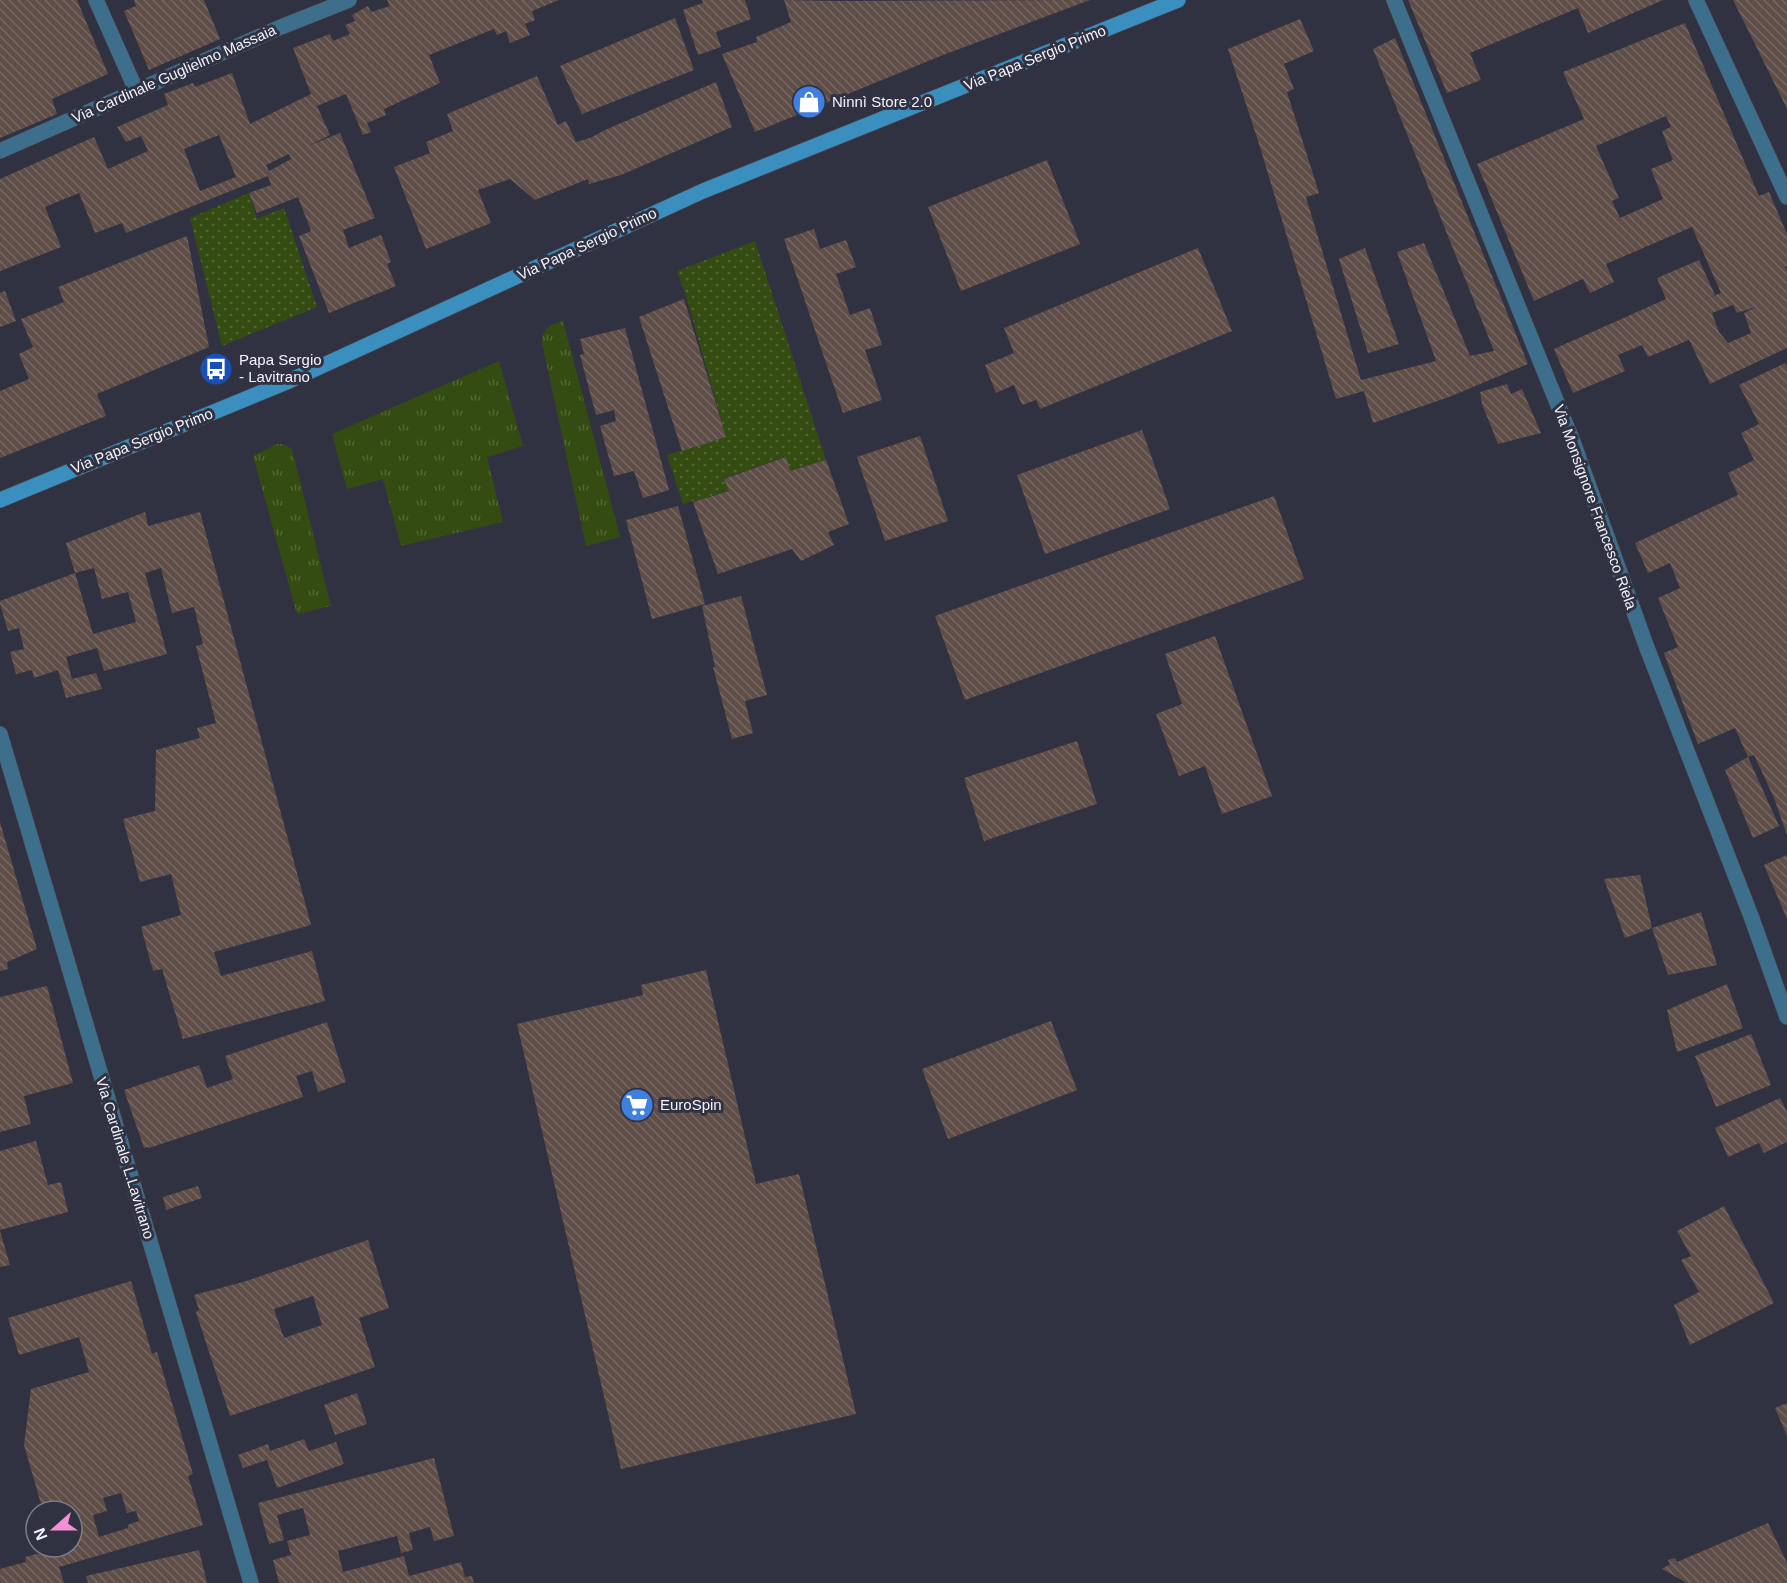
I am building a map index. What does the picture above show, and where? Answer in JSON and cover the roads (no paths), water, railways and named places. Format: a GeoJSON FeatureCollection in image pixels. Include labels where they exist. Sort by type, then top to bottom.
{"type":"FeatureCollection","features":[{"type":"Feature","properties":{"kind":"main road","name":"Via Papa Sergio Primo"},"geometry":{"type":"LineString","coordinates":[[0,500],[289,381],[703,191],[1178,0]]}},
{"type":"Feature","properties":{"kind":"street"},"geometry":{"type":"LineString","coordinates":[[96,0],[136,90]]}},
{"type":"Feature","properties":{"kind":"street","name":"Via Cardinale Guglielmo Massaia"},"geometry":{"type":"LineString","coordinates":[[0,151],[281,27],[350,0]]}},
{"type":"Feature","properties":{"kind":"street","name":"Via Monsignore Francesco Riela"},"geometry":{"type":"LineString","coordinates":[[1394,0],[1573,442],[1647,648],[1787,1017]]}},
{"type":"Feature","properties":{"kind":"street"},"geometry":{"type":"LineString","coordinates":[[1696,0],[1787,197]]}},
{"type":"Feature","properties":{"kind":"street","name":"Via Cardinale L.Lavitrano"},"geometry":{"type":"LineString","coordinates":[[0,734],[251,1583]]}},
{"type":"Feature","properties":{"kind":"place","name":"Ninnì Store 2.0"},"geometry":{"type":"Point","coordinates":[809,102]}},
{"type":"Feature","properties":{"kind":"place","name":"Papa Sergio - Lavitrano"},"geometry":{"type":"Point","coordinates":[216,369]}},
{"type":"Feature","properties":{"kind":"place","name":"EuroSpin"},"geometry":{"type":"Point","coordinates":[637,1105]}}]}
